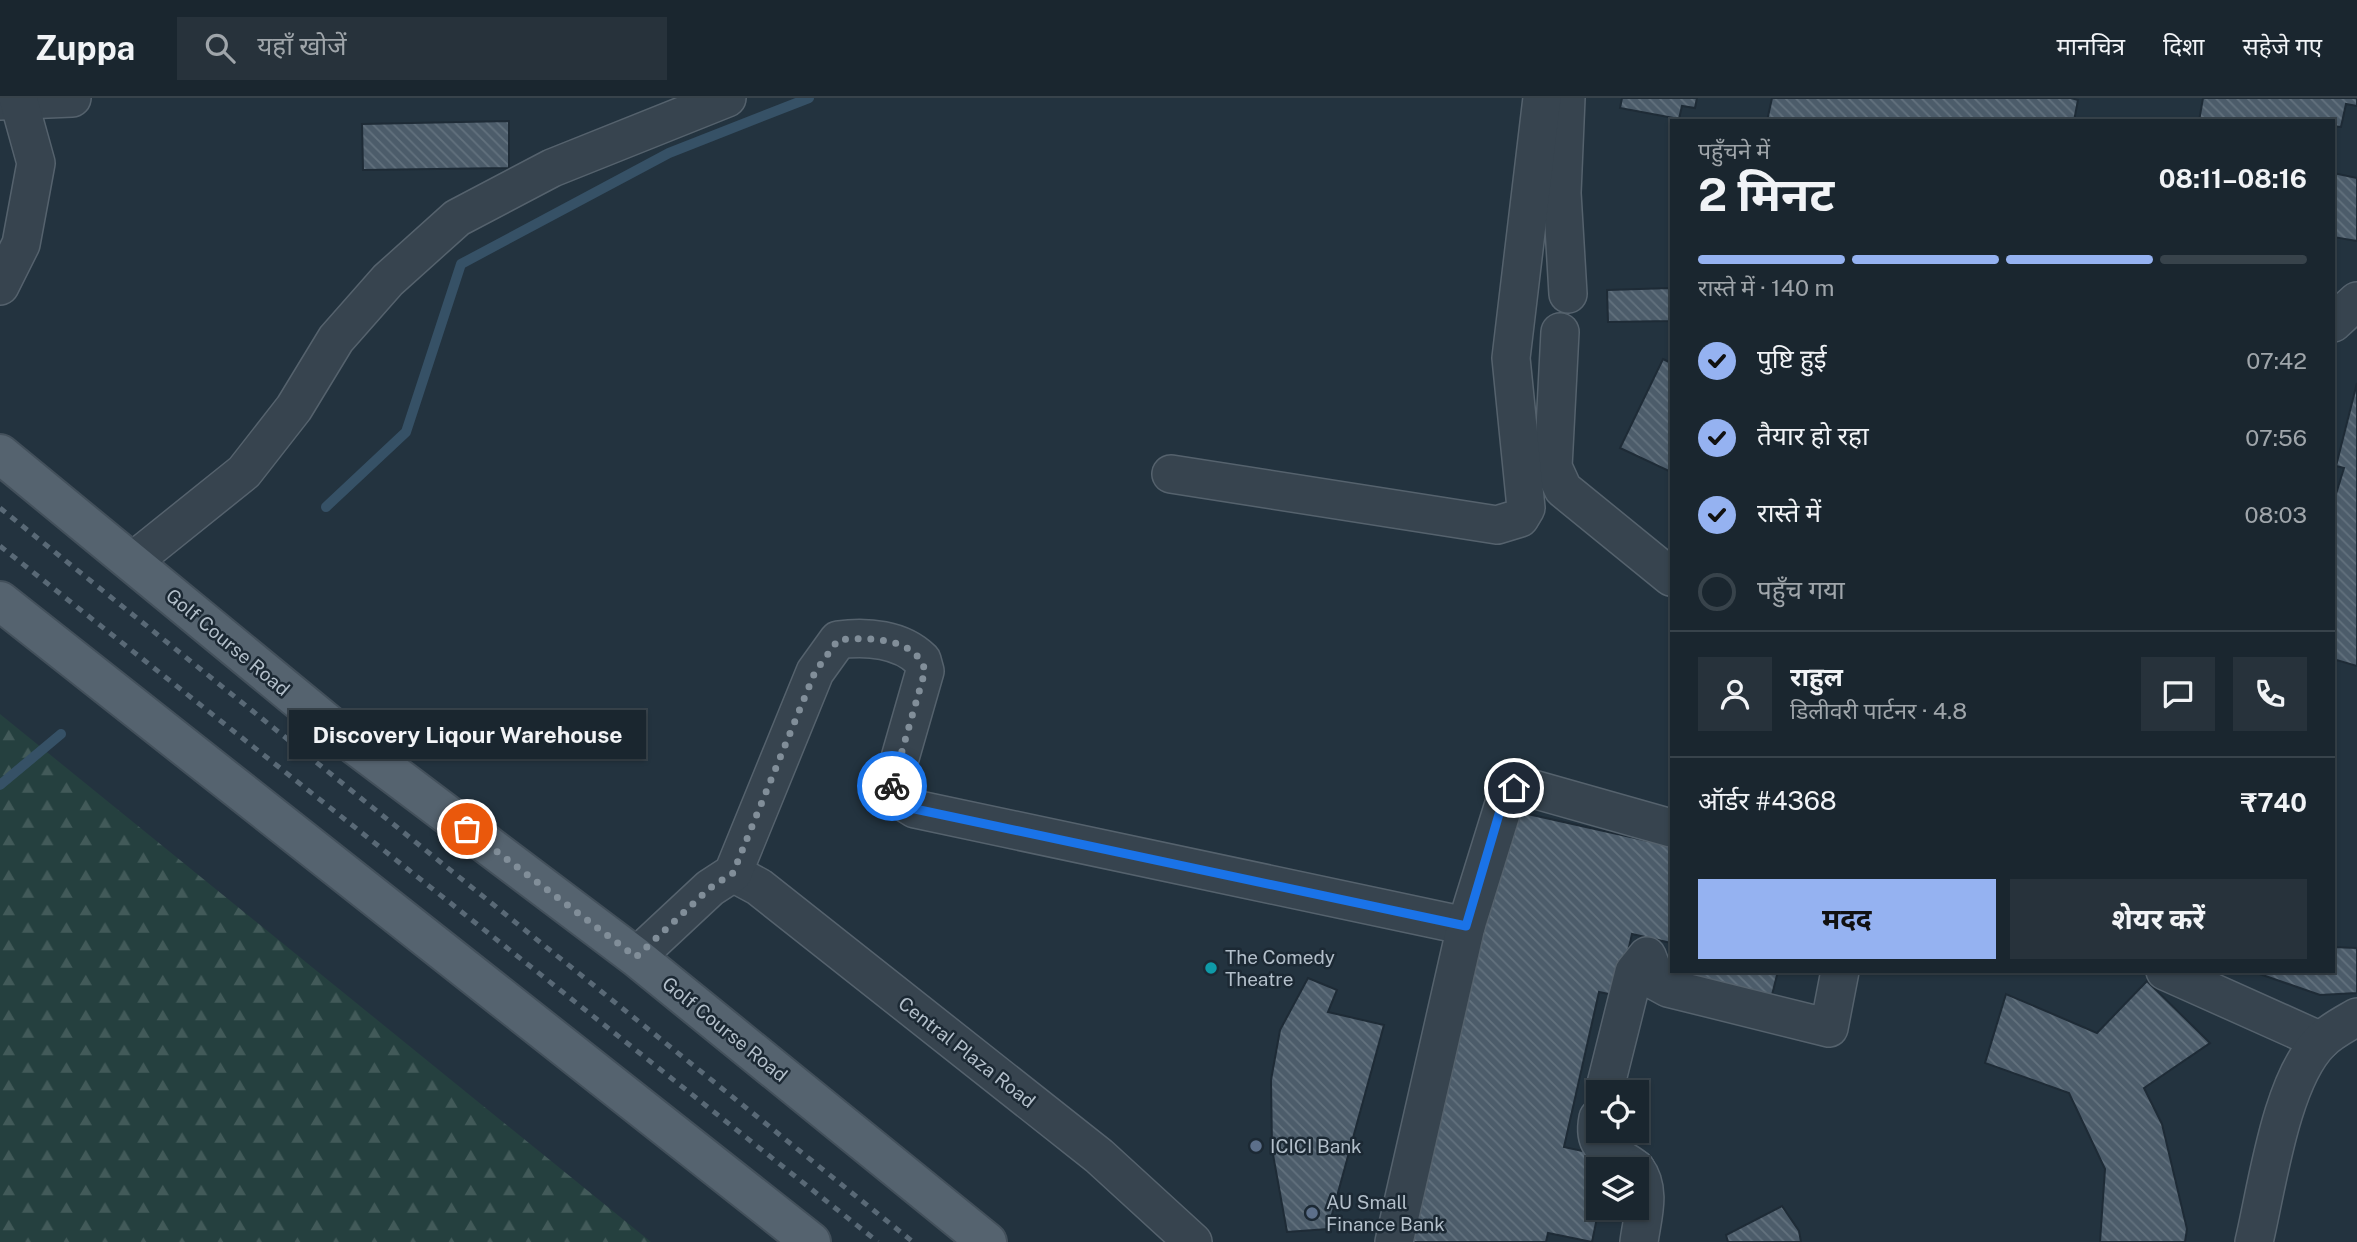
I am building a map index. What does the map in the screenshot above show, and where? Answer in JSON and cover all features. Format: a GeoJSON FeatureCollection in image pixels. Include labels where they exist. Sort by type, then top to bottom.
{"type":"FeatureCollection","features":[{"type":"Feature","properties":{"kind":"main road","name":"Golf Course Road"},"geometry":{"type":"LineString","coordinates":[[0,454],[339,733],[636,957],[987,1242]]}},
{"type":"Feature","properties":{"kind":"main road"},"geometry":{"type":"LineString","coordinates":[[0,600],[811,1242]]}},
{"type":"Feature","properties":{"kind":"street"},"geometry":{"type":"LineString","coordinates":[[12,100],[72,98]]}},
{"type":"Feature","properties":{"kind":"street"},"geometry":{"type":"LineString","coordinates":[[132,562],[244,472],[294,408],[336,339],[388,281],[457,218],[552,168],[727,98]]}},
{"type":"Feature","properties":{"kind":"street"},"geometry":{"type":"LineString","coordinates":[[1171,474],[1497,525],[1520,518],[1526,508],[1511,358],[1542,98]]}},
{"type":"Feature","properties":{"kind":"street"},"geometry":{"type":"LineString","coordinates":[[1566,98],[1562,193],[1568,294]]}},
{"type":"Feature","properties":{"kind":"street"},"geometry":{"type":"LineString","coordinates":[[0,147],[12,100]]}},
{"type":"Feature","properties":{"kind":"street"},"geometry":{"type":"LineString","coordinates":[[0,286],[22,244],[36,163],[12,100]]}},
{"type":"Feature","properties":{"kind":"street"},"geometry":{"type":"LineString","coordinates":[[2335,321],[2357,301]]}},
{"type":"Feature","properties":{"kind":"street"},"geometry":{"type":"LineString","coordinates":[[1560,332],[1553,467],[1563,489],[1576,502],[1670,576]]}},
{"type":"Feature","properties":{"kind":"street"},"geometry":{"type":"LineString","coordinates":[[636,957],[710,888],[733,873],[815,672],[838,640],[862,637],[901,646],[922,660],[925,671],[891,786],[894,796],[915,809],[1466,926]]}},
{"type":"Feature","properties":{"kind":"street"},"geometry":{"type":"LineString","coordinates":[[1394,1242],[1466,926],[1502,804],[1514,788],[1526,787],[1670,828]]}},
{"type":"Feature","properties":{"kind":"street","name":"Central Plaza Road"},"geometry":{"type":"LineString","coordinates":[[733,873],[759,887],[1088,1147],[1193,1242]]}},
{"type":"Feature","properties":{"kind":"street"},"geometry":{"type":"LineString","coordinates":[[1607,1080],[1634,972],[1647,956],[1657,982],[1668,988],[1829,1028],[1840,973]]}},
{"type":"Feature","properties":{"kind":"street"},"geometry":{"type":"LineString","coordinates":[[2169,973],[2321,1041]]}},
{"type":"Feature","properties":{"kind":"street"},"geometry":{"type":"LineString","coordinates":[[2255,1242],[2287,1102],[2300,1071],[2321,1041],[2357,1017]]}},
{"type":"Feature","properties":{"kind":"street"},"geometry":{"type":"LineString","coordinates":[[1599,1143],[1617,1157]]}},
{"type":"Feature","properties":{"kind":"street"},"geometry":{"type":"LineString","coordinates":[[1639,1242],[1642,1220]]}},
{"type":"Feature","properties":{"kind":"green space"},"geometry":{"type":"Polygon","coordinates":[[[0,714],[651,1242],[0,1242],[0,714]]]}},
{"type":"Feature","properties":{"kind":"building"},"geometry":{"type":"Polygon","coordinates":[[[1622,98],[1697,98],[1695,108],[1682,106],[1679,119],[1620,108],[1622,98]]]}},
{"type":"Feature","properties":{"kind":"building"},"geometry":{"type":"Polygon","coordinates":[[[1772,98],[2078,100],[2074,119],[1767,119],[1772,98]]]}},
{"type":"Feature","properties":{"kind":"building"},"geometry":{"type":"Polygon","coordinates":[[[2203,98],[2357,98],[2357,106],[2346,104],[2341,127],[2335,126],[2335,119],[2199,119],[2203,98]]]}},
{"type":"Feature","properties":{"kind":"building"},"geometry":{"type":"Polygon","coordinates":[[[509,121],[509,168],[363,170],[362,124],[509,121]]]}},
{"type":"Feature","properties":{"kind":"building"},"geometry":{"type":"Polygon","coordinates":[[[2335,173],[2357,178],[2357,241],[2335,237],[2335,173]]]}},
{"type":"Feature","properties":{"kind":"building"},"geometry":{"type":"Polygon","coordinates":[[[1670,288],[1670,321],[1608,322],[1607,290],[1670,288]]]}},
{"type":"Feature","properties":{"kind":"building"},"geometry":{"type":"Polygon","coordinates":[[[1663,359],[1670,362],[1670,472],[1620,448],[1663,359]]]}},
{"type":"Feature","properties":{"kind":"building"},"geometry":{"type":"Polygon","coordinates":[[[2357,383],[2357,666],[2335,660],[2335,494],[2344,468],[2336,466],[2357,383]]]}},
{"type":"Feature","properties":{"kind":"building"},"geometry":{"type":"Polygon","coordinates":[[[1510,810],[1670,846],[1670,943],[1632,934],[1618,996],[1599,992],[1564,1147],[1610,1157],[1586,1157],[1586,1220],[1597,1220],[1592,1242],[1548,1233],[1546,1242],[1411,1242],[1510,810]]]}},
{"type":"Feature","properties":{"kind":"building"},"geometry":{"type":"Polygon","coordinates":[[[2335,947],[2357,948],[2357,993],[2320,995],[2257,973],[2335,973],[2335,947]]]}},
{"type":"Feature","properties":{"kind":"building"},"geometry":{"type":"Polygon","coordinates":[[[1673,973],[1778,973],[1772,995],[1673,973]]]}},
{"type":"Feature","properties":{"kind":"building"},"geometry":{"type":"Polygon","coordinates":[[[1308,978],[1337,990],[1328,1012],[1384,1025],[1328,1229],[1287,1232],[1272,1149],[1271,1080],[1280,1030],[1308,978]]]}},
{"type":"Feature","properties":{"kind":"building"},"geometry":{"type":"Polygon","coordinates":[[[2147,981],[2210,1043],[2144,1088],[2162,1124],[2187,1229],[2185,1242],[2100,1242],[2105,1169],[2069,1093],[1985,1063],[2006,994],[2097,1033],[2147,981]]]}},
{"type":"Feature","properties":{"kind":"building"},"geometry":{"type":"Polygon","coordinates":[[[1782,1206],[1799,1231],[1801,1242],[1728,1242],[1726,1235],[1782,1206]]]}},
{"type":"Feature","properties":{"kind":"waterway"},"geometry":{"type":"LineString","coordinates":[[326,507],[406,432],[461,264],[669,153],[809,98]]}},
{"type":"Feature","properties":{"kind":"waterway"},"geometry":{"type":"LineString","coordinates":[[0,785],[61,734]]}},
{"type":"Feature","properties":{"kind":"railway"},"geometry":{"type":"LineString","coordinates":[[0,508],[913,1242]]}},
{"type":"Feature","properties":{"kind":"railway"},"geometry":{"type":"LineString","coordinates":[[0,546],[878,1242]]}},
{"type":"Feature","properties":{"kind":"way so far"},"geometry":{"type":"LineString","coordinates":[[467,829],[636,957],[710,888],[733,873],[815,672],[838,640],[862,637],[914,651],[922,660],[925,671],[892,777],[892,786]]}},
{"type":"Feature","properties":{"kind":"place","name":"Discovery Liqour Warehouse"},"geometry":{"type":"Point","coordinates":[467,829]}},
{"type":"Feature","properties":{"kind":"place","name":"The Comedy Theatre"},"geometry":{"type":"Point","coordinates":[1211,968]}},
{"type":"Feature","properties":{"kind":"place","name":"ICICI Bank"},"geometry":{"type":"Point","coordinates":[1256,1146]}},
{"type":"Feature","properties":{"kind":"place","name":"AU Small Finance Bank"},"geometry":{"type":"Point","coordinates":[1312,1213]}},
{"type":"Feature","properties":{"kind":"route"},"geometry":{"type":"LineString","coordinates":[[892,786],[894,796],[915,809],[1466,926],[1502,804],[1514,788]]}}]}
